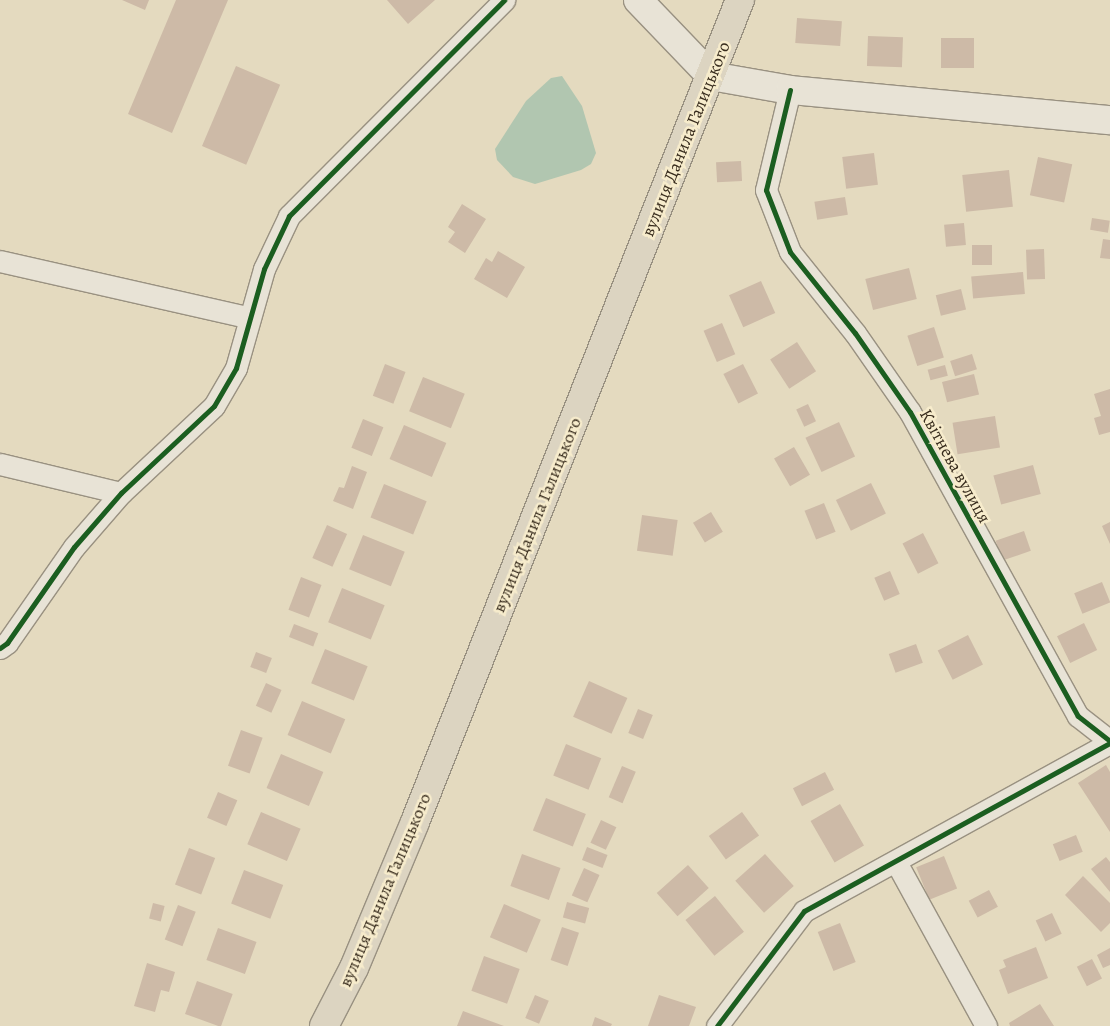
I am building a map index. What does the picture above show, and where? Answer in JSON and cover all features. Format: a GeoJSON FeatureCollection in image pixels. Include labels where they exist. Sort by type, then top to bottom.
{"type":"FeatureCollection","features":[{"type":"Feature","properties":{"kind":"main road","name":"вулиця Данила Галицького"},"geometry":{"type":"LineString","coordinates":[[324,1026],[354,968],[415,822],[740,0]]}},
{"type":"Feature","properties":{"kind":"street"},"geometry":{"type":"LineString","coordinates":[[0,648],[7,643],[74,547],[122,493],[214,406],[236,368],[264,269],[289,216],[504,0]]}},
{"type":"Feature","properties":{"kind":"street"},"geometry":{"type":"LineString","coordinates":[[638,0],[711,76],[790,90],[1110,120]]}},
{"type":"Feature","properties":{"kind":"street","name":"Квітнева вулиця"},"geometry":{"type":"LineString","coordinates":[[790,90],[766,190],[790,252],[855,333],[910,412],[1078,716],[1110,742]]}},
{"type":"Feature","properties":{"kind":"street"},"geometry":{"type":"LineString","coordinates":[[0,262],[250,318]]}},
{"type":"Feature","properties":{"kind":"street"},"geometry":{"type":"LineString","coordinates":[[0,464],[122,493]]}},
{"type":"Feature","properties":{"kind":"street"},"geometry":{"type":"LineString","coordinates":[[717,1026],[804,911],[896,862],[1110,742]]}},
{"type":"Feature","properties":{"kind":"street"},"geometry":{"type":"LineString","coordinates":[[896,862],[986,1026]]}},
{"type":"Feature","properties":{"kind":"shaded area"},"geometry":{"type":"Polygon","coordinates":[[[562,76],[582,106],[596,153],[591,164],[581,170],[535,184],[513,177],[497,160],[495,149],[526,101],[551,78],[562,76]]]}},
{"type":"Feature","properties":{"kind":"building"},"geometry":{"type":"Polygon","coordinates":[[[122,0],[149,0],[145,10],[122,0]]]}},
{"type":"Feature","properties":{"kind":"building"},"geometry":{"type":"Polygon","coordinates":[[[176,0],[228,0],[172,133],[128,114],[176,0]]]}},
{"type":"Feature","properties":{"kind":"building"},"geometry":{"type":"Polygon","coordinates":[[[387,0],[435,0],[408,24],[387,0]]]}},
{"type":"Feature","properties":{"kind":"building"},"geometry":{"type":"Polygon","coordinates":[[[797,18],[842,21],[840,46],[795,43],[797,18]]]}},
{"type":"Feature","properties":{"kind":"building"},"geometry":{"type":"Polygon","coordinates":[[[868,36],[903,37],[902,67],[867,66],[868,36]]]}},
{"type":"Feature","properties":{"kind":"building"},"geometry":{"type":"Polygon","coordinates":[[[941,38],[974,38],[974,68],[941,68],[941,38]]]}},
{"type":"Feature","properties":{"kind":"building"},"geometry":{"type":"Polygon","coordinates":[[[236,66],[280,85],[246,165],[202,146],[236,66]]]}},
{"type":"Feature","properties":{"kind":"building"},"geometry":{"type":"Polygon","coordinates":[[[874,153],[878,185],[846,189],[842,157],[874,153]]]}},
{"type":"Feature","properties":{"kind":"building"},"geometry":{"type":"Polygon","coordinates":[[[1038,157],[1072,164],[1064,202],[1030,195],[1038,157]]]}},
{"type":"Feature","properties":{"kind":"building"},"geometry":{"type":"Polygon","coordinates":[[[741,161],[742,181],[717,182],[716,162],[741,161]]]}},
{"type":"Feature","properties":{"kind":"building"},"geometry":{"type":"Polygon","coordinates":[[[1009,170],[1013,207],[966,212],[962,175],[1009,170]]]}},
{"type":"Feature","properties":{"kind":"building"},"geometry":{"type":"Polygon","coordinates":[[[845,197],[848,215],[817,220],[814,202],[845,197]]]}},
{"type":"Feature","properties":{"kind":"building"},"geometry":{"type":"Polygon","coordinates":[[[462,204],[486,219],[465,253],[448,242],[455,232],[448,227],[462,204]]]}},
{"type":"Feature","properties":{"kind":"building"},"geometry":{"type":"Polygon","coordinates":[[[1092,218],[1110,221],[1108,233],[1090,230],[1092,218]]]}},
{"type":"Feature","properties":{"kind":"building"},"geometry":{"type":"Polygon","coordinates":[[[964,223],[966,245],[946,247],[944,225],[964,223]]]}},
{"type":"Feature","properties":{"kind":"building"},"geometry":{"type":"Polygon","coordinates":[[[1103,239],[1110,240],[1110,259],[1100,258],[1103,239]]]}},
{"type":"Feature","properties":{"kind":"building"},"geometry":{"type":"Polygon","coordinates":[[[972,245],[992,245],[992,265],[972,265],[972,245]]]}},
{"type":"Feature","properties":{"kind":"building"},"geometry":{"type":"Polygon","coordinates":[[[1044,249],[1045,279],[1027,280],[1026,250],[1044,249]]]}},
{"type":"Feature","properties":{"kind":"building"},"geometry":{"type":"Polygon","coordinates":[[[498,251],[525,267],[507,298],[474,279],[486,258],[492,262],[498,251]]]}},
{"type":"Feature","properties":{"kind":"building"},"geometry":{"type":"Polygon","coordinates":[[[909,268],[917,299],[873,310],[865,279],[909,268]]]}},
{"type":"Feature","properties":{"kind":"building"},"geometry":{"type":"Polygon","coordinates":[[[1023,272],[1025,294],[973,298],[971,277],[1023,272]]]}},
{"type":"Feature","properties":{"kind":"building"},"geometry":{"type":"Polygon","coordinates":[[[761,281],[775,313],[743,327],[729,295],[761,281]]]}},
{"type":"Feature","properties":{"kind":"building"},"geometry":{"type":"Polygon","coordinates":[[[961,289],[966,309],[941,316],[936,295],[961,289]]]}},
{"type":"Feature","properties":{"kind":"building"},"geometry":{"type":"Polygon","coordinates":[[[722,323],[735,354],[717,362],[704,331],[722,323]]]}},
{"type":"Feature","properties":{"kind":"building"},"geometry":{"type":"Polygon","coordinates":[[[934,327],[944,357],[917,366],[907,336],[934,327]]]}},
{"type":"Feature","properties":{"kind":"building"},"geometry":{"type":"Polygon","coordinates":[[[797,342],[816,371],[789,389],[770,359],[797,342]]]}},
{"type":"Feature","properties":{"kind":"building"},"geometry":{"type":"Polygon","coordinates":[[[972,354],[977,369],[955,376],[950,361],[972,354]]]}},
{"type":"Feature","properties":{"kind":"building"},"geometry":{"type":"Polygon","coordinates":[[[385,364],[406,372],[393,404],[373,396],[385,364]]]}},
{"type":"Feature","properties":{"kind":"building"},"geometry":{"type":"Polygon","coordinates":[[[743,364],[758,393],[738,403],[723,374],[743,364]]]}},
{"type":"Feature","properties":{"kind":"building"},"geometry":{"type":"Polygon","coordinates":[[[945,365],[948,376],[930,380],[928,370],[945,365]]]}},
{"type":"Feature","properties":{"kind":"building"},"geometry":{"type":"Polygon","coordinates":[[[974,374],[979,394],[947,402],[942,382],[974,374]]]}},
{"type":"Feature","properties":{"kind":"building"},"geometry":{"type":"Polygon","coordinates":[[[423,377],[465,394],[451,428],[409,411],[423,377]]]}},
{"type":"Feature","properties":{"kind":"building"},"geometry":{"type":"Polygon","coordinates":[[[1110,389],[1110,432],[1099,435],[1094,418],[1101,416],[1094,394],[1110,389]]]}},
{"type":"Feature","properties":{"kind":"building"},"geometry":{"type":"Polygon","coordinates":[[[808,404],[816,421],[804,427],[796,409],[808,404]]]}},
{"type":"Feature","properties":{"kind":"building"},"geometry":{"type":"Polygon","coordinates":[[[995,416],[1000,448],[958,454],[953,423],[995,416]]]}},
{"type":"Feature","properties":{"kind":"building"},"geometry":{"type":"Polygon","coordinates":[[[363,419],[383,427],[372,456],[351,448],[363,419]]]}},
{"type":"Feature","properties":{"kind":"building"},"geometry":{"type":"Polygon","coordinates":[[[839,422],[855,456],[822,472],[805,438],[839,422]]]}},
{"type":"Feature","properties":{"kind":"building"},"geometry":{"type":"Polygon","coordinates":[[[404,425],[446,443],[432,477],[390,459],[404,425]]]}},
{"type":"Feature","properties":{"kind":"building"},"geometry":{"type":"Polygon","coordinates":[[[794,447],[810,475],[790,486],[774,458],[794,447]]]}},
{"type":"Feature","properties":{"kind":"building"},"geometry":{"type":"Polygon","coordinates":[[[1033,465],[1041,494],[1001,505],[993,476],[1033,465]]]}},
{"type":"Feature","properties":{"kind":"building"},"geometry":{"type":"Polygon","coordinates":[[[352,466],[367,472],[353,509],[333,501],[339,487],[344,488],[352,466]]]}},
{"type":"Feature","properties":{"kind":"building"},"geometry":{"type":"Polygon","coordinates":[[[871,483],[886,514],[851,531],[836,500],[871,483]]]}},
{"type":"Feature","properties":{"kind":"building"},"geometry":{"type":"Polygon","coordinates":[[[384,484],[427,501],[413,535],[371,517],[384,484]]]}},
{"type":"Feature","properties":{"kind":"building"},"geometry":{"type":"Polygon","coordinates":[[[824,503],[836,532],[816,540],[805,511],[824,503]]]}},
{"type":"Feature","properties":{"kind":"building"},"geometry":{"type":"Polygon","coordinates":[[[711,512],[723,532],[705,543],[693,523],[711,512]]]}},
{"type":"Feature","properties":{"kind":"building"},"geometry":{"type":"Polygon","coordinates":[[[642,515],[678,520],[673,556],[637,551],[642,515]]]}},
{"type":"Feature","properties":{"kind":"building"},"geometry":{"type":"Polygon","coordinates":[[[1110,522],[1110,544],[1102,526],[1110,522]]]}},
{"type":"Feature","properties":{"kind":"building"},"geometry":{"type":"Polygon","coordinates":[[[327,525],[347,534],[332,567],[312,558],[327,525]]]}},
{"type":"Feature","properties":{"kind":"building"},"geometry":{"type":"Polygon","coordinates":[[[1024,531],[1031,551],[1002,561],[996,541],[1024,531]]]}},
{"type":"Feature","properties":{"kind":"building"},"geometry":{"type":"Polygon","coordinates":[[[923,533],[938,563],[918,574],[903,543],[923,533]]]}},
{"type":"Feature","properties":{"kind":"building"},"geometry":{"type":"Polygon","coordinates":[[[363,535],[405,552],[391,586],[349,569],[363,535]]]}},
{"type":"Feature","properties":{"kind":"building"},"geometry":{"type":"Polygon","coordinates":[[[890,571],[900,594],[884,601],[874,578],[890,571]]]}},
{"type":"Feature","properties":{"kind":"building"},"geometry":{"type":"Polygon","coordinates":[[[301,577],[322,585],[309,618],[288,610],[301,577]]]}},
{"type":"Feature","properties":{"kind":"building"},"geometry":{"type":"Polygon","coordinates":[[[1102,582],[1110,602],[1082,614],[1074,593],[1102,582]]]}},
{"type":"Feature","properties":{"kind":"building"},"geometry":{"type":"Polygon","coordinates":[[[342,588],[385,605],[371,640],[328,622],[342,588]]]}},
{"type":"Feature","properties":{"kind":"building"},"geometry":{"type":"Polygon","coordinates":[[[1084,623],[1097,650],[1070,663],[1057,636],[1084,623]]]}},
{"type":"Feature","properties":{"kind":"building"},"geometry":{"type":"Polygon","coordinates":[[[294,624],[318,633],[313,646],[289,637],[294,624]]]}},
{"type":"Feature","properties":{"kind":"building"},"geometry":{"type":"Polygon","coordinates":[[[968,635],[983,664],[953,680],[938,650],[968,635]]]}},
{"type":"Feature","properties":{"kind":"building"},"geometry":{"type":"Polygon","coordinates":[[[916,644],[923,663],[896,673],[889,654],[916,644]]]}},
{"type":"Feature","properties":{"kind":"building"},"geometry":{"type":"Polygon","coordinates":[[[325,649],[368,666],[354,701],[311,683],[325,649]]]}},
{"type":"Feature","properties":{"kind":"building"},"geometry":{"type":"Polygon","coordinates":[[[256,652],[272,658],[266,673],[250,667],[256,652]]]}},
{"type":"Feature","properties":{"kind":"building"},"geometry":{"type":"Polygon","coordinates":[[[589,681],[627,698],[612,734],[573,717],[589,681]]]}},
{"type":"Feature","properties":{"kind":"building"},"geometry":{"type":"Polygon","coordinates":[[[266,683],[282,690],[271,713],[256,706],[266,683]]]}},
{"type":"Feature","properties":{"kind":"building"},"geometry":{"type":"Polygon","coordinates":[[[302,701],[345,719],[331,753],[288,735],[302,701]]]}},
{"type":"Feature","properties":{"kind":"building"},"geometry":{"type":"Polygon","coordinates":[[[638,709],[653,715],[643,739],[628,733],[638,709]]]}},
{"type":"Feature","properties":{"kind":"building"},"geometry":{"type":"Polygon","coordinates":[[[241,730],[263,738],[250,774],[228,766],[241,730]]]}},
{"type":"Feature","properties":{"kind":"building"},"geometry":{"type":"Polygon","coordinates":[[[566,744],[601,758],[588,790],[553,776],[566,744]]]}},
{"type":"Feature","properties":{"kind":"building"},"geometry":{"type":"Polygon","coordinates":[[[281,754],[323,772],[309,806],[267,788],[281,754]]]}},
{"type":"Feature","properties":{"kind":"building"},"geometry":{"type":"Polygon","coordinates":[[[1106,765],[1110,772],[1110,832],[1078,783],[1106,765]]]}},
{"type":"Feature","properties":{"kind":"building"},"geometry":{"type":"Polygon","coordinates":[[[622,766],[636,772],[623,803],[609,797],[622,766]]]}},
{"type":"Feature","properties":{"kind":"building"},"geometry":{"type":"Polygon","coordinates":[[[825,772],[834,790],[802,806],[793,788],[825,772]]]}},
{"type":"Feature","properties":{"kind":"building"},"geometry":{"type":"Polygon","coordinates":[[[218,792],[237,800],[226,826],[207,818],[218,792]]]}},
{"type":"Feature","properties":{"kind":"building"},"geometry":{"type":"Polygon","coordinates":[[[546,798],[586,814],[573,847],[533,830],[546,798]]]}},
{"type":"Feature","properties":{"kind":"building"},"geometry":{"type":"Polygon","coordinates":[[[840,804],[864,846],[835,863],[811,821],[840,804]]]}},
{"type":"Feature","properties":{"kind":"building"},"geometry":{"type":"Polygon","coordinates":[[[261,812],[301,829],[287,861],[247,844],[261,812]]]}},
{"type":"Feature","properties":{"kind":"building"},"geometry":{"type":"Polygon","coordinates":[[[742,812],[759,835],[726,860],[709,836],[742,812]]]}},
{"type":"Feature","properties":{"kind":"building"},"geometry":{"type":"Polygon","coordinates":[[[601,820],[616,827],[606,850],[590,843],[601,820]]]}},
{"type":"Feature","properties":{"kind":"building"},"geometry":{"type":"Polygon","coordinates":[[[1076,835],[1083,852],[1060,861],[1053,844],[1076,835]]]}},
{"type":"Feature","properties":{"kind":"building"},"geometry":{"type":"Polygon","coordinates":[[[587,847],[608,855],[603,868],[582,860],[587,847]]]}},
{"type":"Feature","properties":{"kind":"building"},"geometry":{"type":"Polygon","coordinates":[[[189,848],[215,858],[201,894],[175,884],[189,848]]]}},
{"type":"Feature","properties":{"kind":"building"},"geometry":{"type":"Polygon","coordinates":[[[522,854],[561,868],[549,900],[510,886],[522,854]]]}},
{"type":"Feature","properties":{"kind":"building"},"geometry":{"type":"Polygon","coordinates":[[[765,854],[794,886],[764,913],[735,881],[765,854]]]}},
{"type":"Feature","properties":{"kind":"building"},"geometry":{"type":"Polygon","coordinates":[[[944,856],[957,888],[929,900],[916,867],[944,856]]]}},
{"type":"Feature","properties":{"kind":"building"},"geometry":{"type":"Polygon","coordinates":[[[1106,857],[1110,862],[1110,892],[1091,869],[1106,857]]]}},
{"type":"Feature","properties":{"kind":"building"},"geometry":{"type":"Polygon","coordinates":[[[688,865],[709,888],[678,916],[657,893],[688,865]]]}},
{"type":"Feature","properties":{"kind":"building"},"geometry":{"type":"Polygon","coordinates":[[[584,868],[600,875],[587,902],[572,895],[584,868]]]}},
{"type":"Feature","properties":{"kind":"building"},"geometry":{"type":"Polygon","coordinates":[[[244,870],[283,885],[270,919],[231,904],[244,870]]]}},
{"type":"Feature","properties":{"kind":"building"},"geometry":{"type":"Polygon","coordinates":[[[1083,876],[1110,903],[1110,923],[1101,932],[1065,895],[1083,876]]]}},
{"type":"Feature","properties":{"kind":"building"},"geometry":{"type":"Polygon","coordinates":[[[989,890],[998,907],[978,918],[969,901],[989,890]]]}},
{"type":"Feature","properties":{"kind":"building"},"geometry":{"type":"Polygon","coordinates":[[[715,896],[744,932],[714,956],[685,920],[715,896]]]}},
{"type":"Feature","properties":{"kind":"building"},"geometry":{"type":"Polygon","coordinates":[[[567,902],[589,908],[585,923],[563,917],[567,902]]]}},
{"type":"Feature","properties":{"kind":"building"},"geometry":{"type":"Polygon","coordinates":[[[153,903],[165,906],[161,921],[149,919],[153,903]]]}},
{"type":"Feature","properties":{"kind":"building"},"geometry":{"type":"Polygon","coordinates":[[[504,904],[541,920],[527,953],[490,937],[504,904]]]}},
{"type":"Feature","properties":{"kind":"building"},"geometry":{"type":"Polygon","coordinates":[[[178,905],[196,912],[182,946],[165,940],[178,905]]]}},
{"type":"Feature","properties":{"kind":"building"},"geometry":{"type":"Polygon","coordinates":[[[1052,913],[1062,934],[1045,941],[1036,921],[1052,913]]]}},
{"type":"Feature","properties":{"kind":"building"},"geometry":{"type":"Polygon","coordinates":[[[840,923],[856,962],[833,971],[818,932],[840,923]]]}},
{"type":"Feature","properties":{"kind":"building"},"geometry":{"type":"Polygon","coordinates":[[[562,927],[579,933],[568,966],[551,960],[562,927]]]}},
{"type":"Feature","properties":{"kind":"building"},"geometry":{"type":"Polygon","coordinates":[[[218,928],[257,942],[245,974],[206,960],[218,928]]]}},
{"type":"Feature","properties":{"kind":"building"},"geometry":{"type":"Polygon","coordinates":[[[1036,947],[1048,978],[1008,994],[999,970],[1006,967],[1003,960],[1036,947]]]}},
{"type":"Feature","properties":{"kind":"building"},"geometry":{"type":"Polygon","coordinates":[[[1110,948],[1110,965],[1103,968],[1097,955],[1110,948]]]}},
{"type":"Feature","properties":{"kind":"building"},"geometry":{"type":"Polygon","coordinates":[[[484,956],[520,969],[507,1004],[471,991],[484,956]]]}},
{"type":"Feature","properties":{"kind":"building"},"geometry":{"type":"Polygon","coordinates":[[[1092,959],[1102,979],[1087,986],[1077,967],[1092,959]]]}},
{"type":"Feature","properties":{"kind":"building"},"geometry":{"type":"Polygon","coordinates":[[[147,963],[175,972],[169,992],[161,990],[155,1012],[134,1006],[147,963]]]}},
{"type":"Feature","properties":{"kind":"building"},"geometry":{"type":"Polygon","coordinates":[[[197,981],[233,994],[221,1026],[185,1014],[197,981]]]}},
{"type":"Feature","properties":{"kind":"building"},"geometry":{"type":"Polygon","coordinates":[[[535,995],[549,1001],[539,1024],[525,1018],[535,995]]]}},
{"type":"Feature","properties":{"kind":"building"},"geometry":{"type":"Polygon","coordinates":[[[659,995],[696,1007],[689,1026],[648,1026],[659,995]]]}},
{"type":"Feature","properties":{"kind":"building"},"geometry":{"type":"Polygon","coordinates":[[[1040,1004],[1054,1026],[1010,1026],[1009,1023],[1040,1004]]]}},
{"type":"Feature","properties":{"kind":"building"},"geometry":{"type":"Polygon","coordinates":[[[463,1011],[504,1026],[457,1026],[463,1011]]]}},
{"type":"Feature","properties":{"kind":"building"},"geometry":{"type":"Polygon","coordinates":[[[595,1017],[612,1024],[611,1026],[592,1026],[595,1017]]]}},
{"type":"Feature","properties":{"kind":"cycle path"},"geometry":{"type":"LineString","coordinates":[[0,648],[7,643],[74,547],[121,493],[214,406],[236,368],[264,269],[289,216],[504,0]]}},
{"type":"Feature","properties":{"kind":"cycle path"},"geometry":{"type":"LineString","coordinates":[[790,90],[766,190],[790,252],[855,333],[910,412],[1078,716],[1110,741]]}},
{"type":"Feature","properties":{"kind":"cycle path"},"geometry":{"type":"LineString","coordinates":[[717,1026],[804,911],[1110,743]]}}]}
